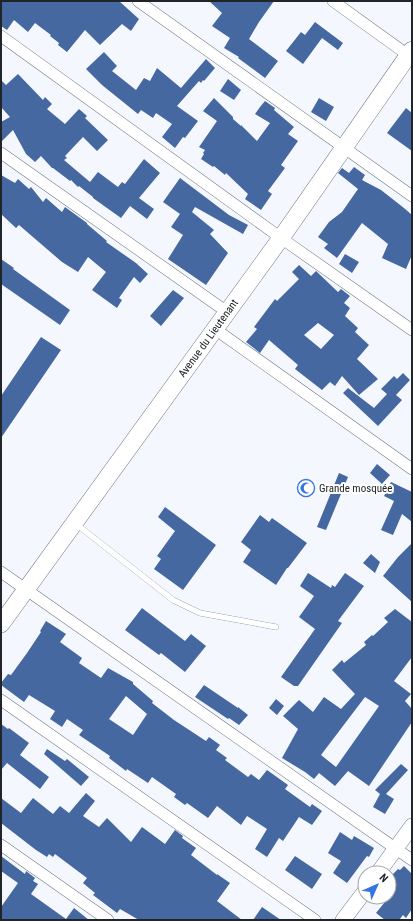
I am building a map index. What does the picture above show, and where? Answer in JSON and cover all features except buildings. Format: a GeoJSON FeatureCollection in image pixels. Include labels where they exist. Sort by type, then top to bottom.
{"type":"FeatureCollection","features":[{"type":"Feature","properties":{"kind":"main road","name":"Avenue du Lieutenant"},"geometry":{"type":"LineString","coordinates":[[1,624],[281,238],[411,54]]}},
{"type":"Feature","properties":{"kind":"street"},"geometry":{"type":"LineString","coordinates":[[138,1],[412,196]]}},
{"type":"Feature","properties":{"kind":"street"},"geometry":{"type":"LineString","coordinates":[[333,1],[411,54]]}},
{"type":"Feature","properties":{"kind":"street"},"geometry":{"type":"LineString","coordinates":[[1,36],[281,238],[412,330]]}},
{"type":"Feature","properties":{"kind":"street"},"geometry":{"type":"LineString","coordinates":[[1,153],[226,312]]}},
{"type":"Feature","properties":{"kind":"street"},"geometry":{"type":"LineString","coordinates":[[215,329],[412,469]]}},
{"type":"Feature","properties":{"kind":"street"},"geometry":{"type":"LineString","coordinates":[[1,572],[412,860]]}},
{"type":"Feature","properties":{"kind":"street"},"geometry":{"type":"LineString","coordinates":[[1,700],[316,920]]}},
{"type":"Feature","properties":{"kind":"street"},"geometry":{"type":"LineString","coordinates":[[384,865],[412,826]]}},
{"type":"Feature","properties":{"kind":"street"},"geometry":{"type":"LineString","coordinates":[[1,845],[108,920]]}},
{"type":"Feature","properties":{"kind":"street"},"geometry":{"type":"LineString","coordinates":[[344,920],[357,902]]}},
{"type":"Feature","properties":{"kind":"lane"},"geometry":{"type":"LineString","coordinates":[[74,523],[173,600],[200,613],[276,628]]}},
{"type":"Feature","properties":{"kind":"place","name":"Grande mosquée"},"geometry":{"type":"Point","coordinates":[306,488]}}]}
